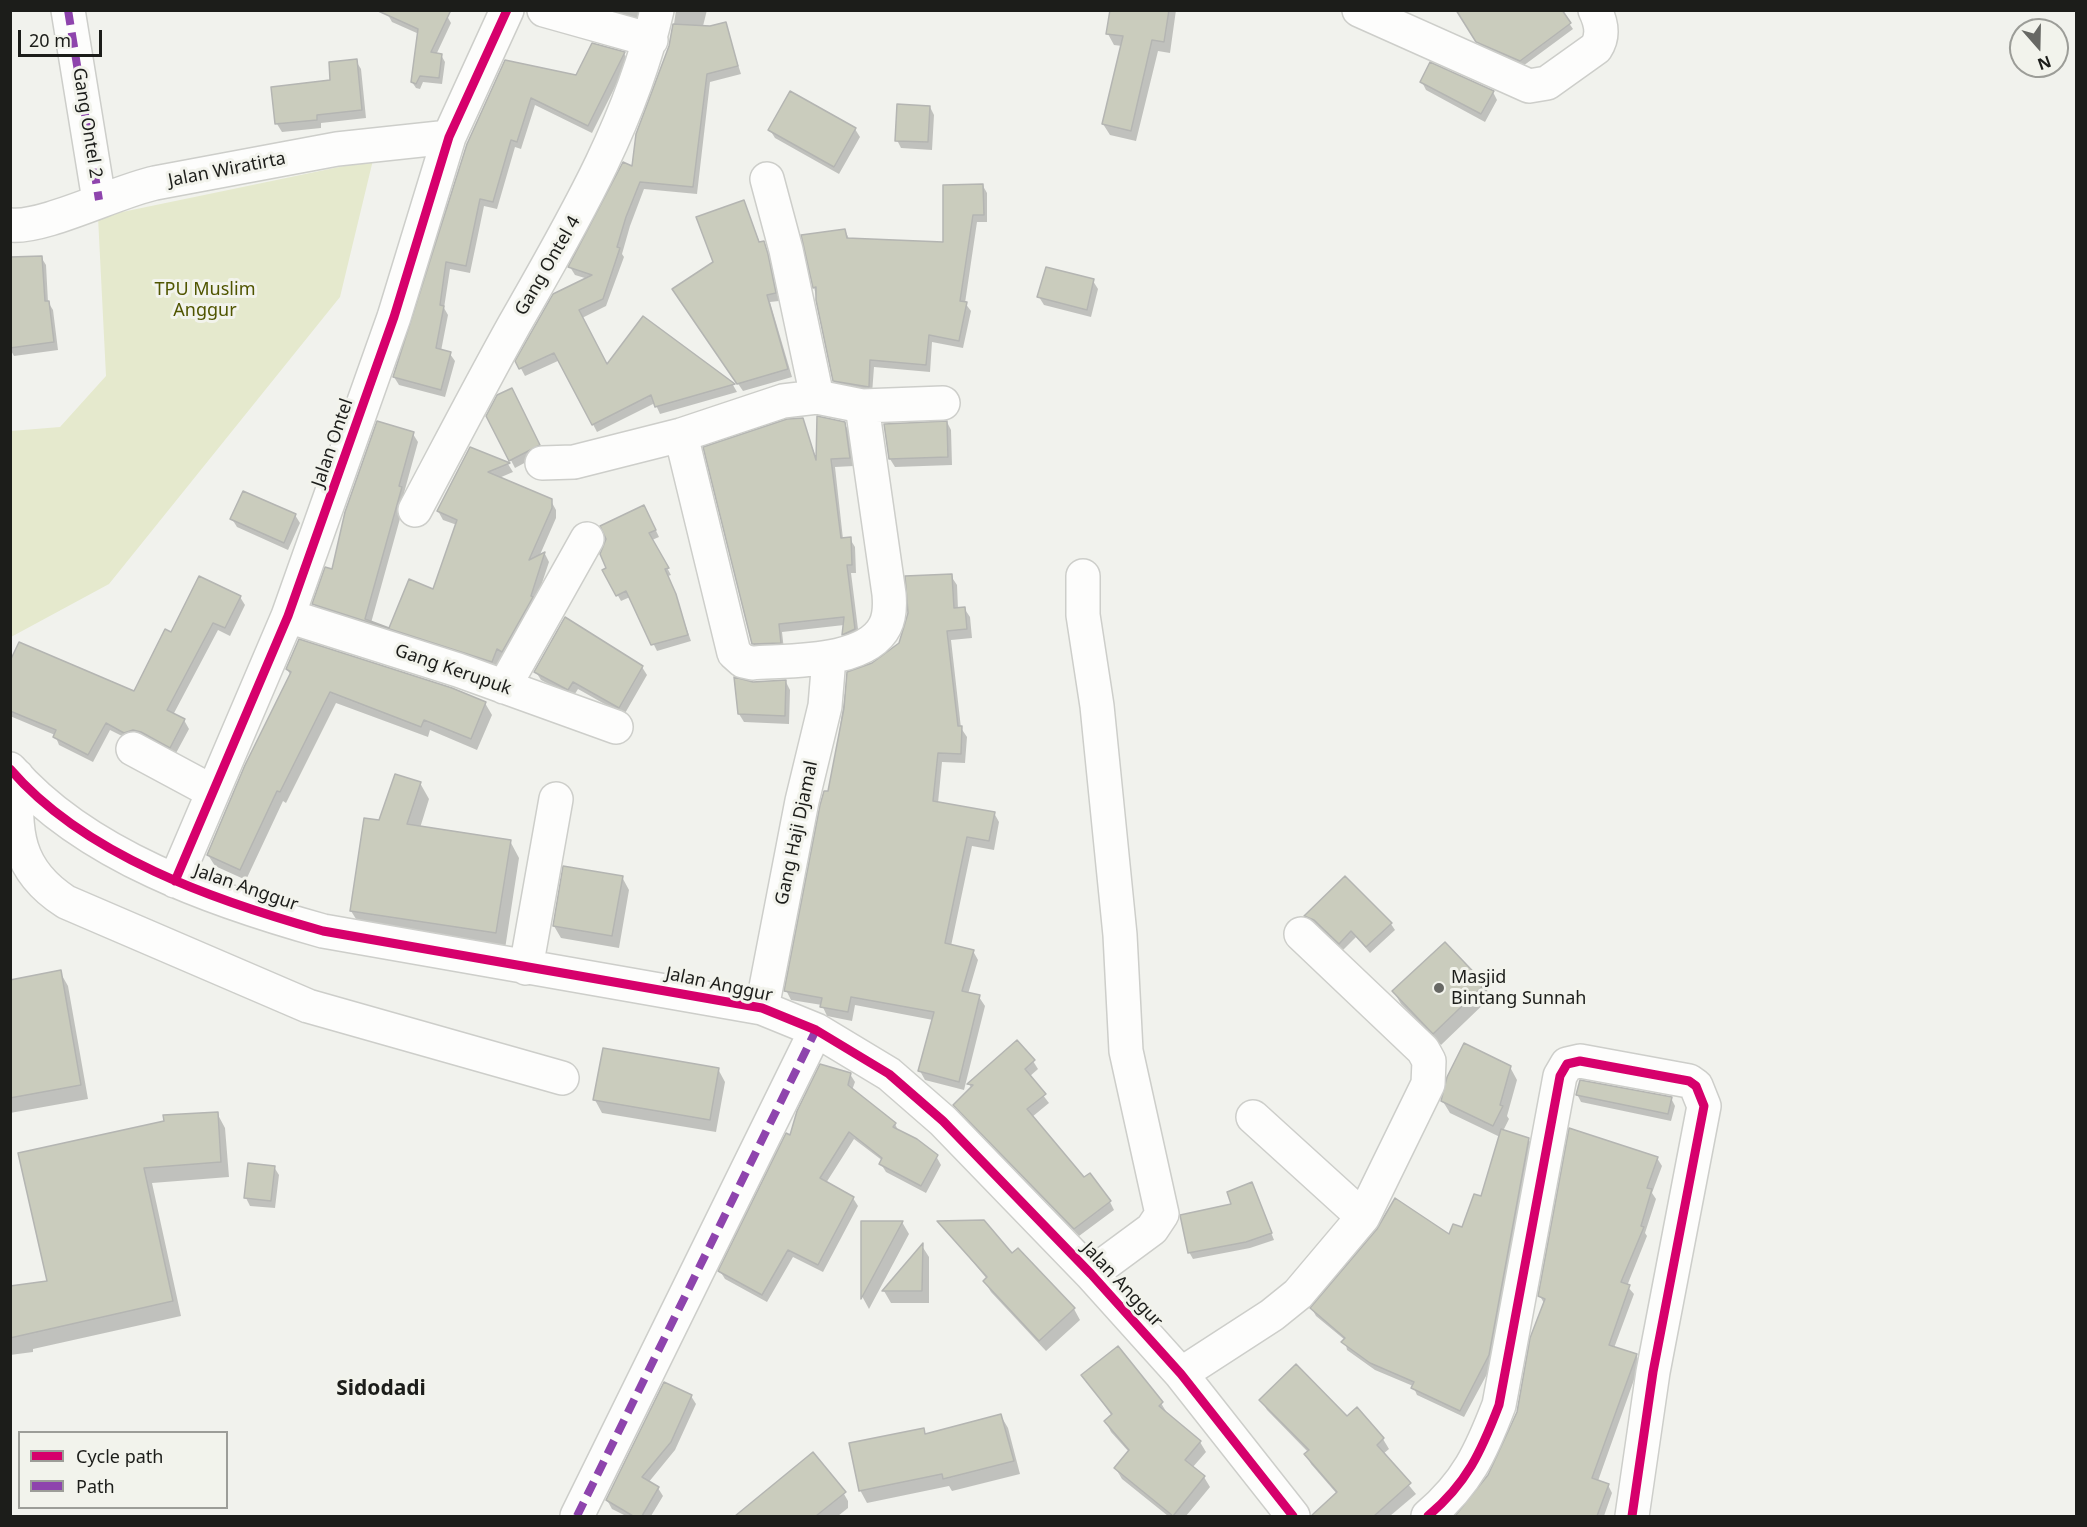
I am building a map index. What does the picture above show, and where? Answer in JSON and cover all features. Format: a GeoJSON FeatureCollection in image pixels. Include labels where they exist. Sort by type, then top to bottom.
{"type":"FeatureCollection","features":[{"type":"Feature","properties":{"kind":"street","name":"Gang Ontel 2"},"geometry":{"type":"LineString","coordinates":[[68,10],[99,200]]}},
{"type":"Feature","properties":{"kind":"street"},"geometry":{"type":"LineString","coordinates":[[544,10],[654,25]]}},
{"type":"Feature","properties":{"kind":"street"},"geometry":{"type":"LineString","coordinates":[[1359,10],[1529,86],[1547,83],[1596,48],[1601,26],[1595,10]]}},
{"type":"Feature","properties":{"kind":"street","name":"Jalan Ontel"},"geometry":{"type":"LineString","coordinates":[[175,880],[288,616],[394,317],[449,137],[507,11]]}},
{"type":"Feature","properties":{"kind":"street","name":"Gang Ontel 4"},"geometry":{"type":"LineString","coordinates":[[415,510],[483,381],[588,196],[626,108],[654,25]]}},
{"type":"Feature","properties":{"kind":"street","name":"Jalan Wiratirta"},"geometry":{"type":"LineString","coordinates":[[10,225],[33,224],[133,188],[337,149],[449,137]]}},
{"type":"Feature","properties":{"kind":"street"},"geometry":{"type":"LineString","coordinates":[[767,179],[786,250],[818,397]]}},
{"type":"Feature","properties":{"kind":"street"},"geometry":{"type":"LineString","coordinates":[[542,463],[574,462],[681,435],[750,410],[783,401],[818,397],[862,406],[943,403]]}},
{"type":"Feature","properties":{"kind":"street"},"geometry":{"type":"LineString","coordinates":[[681,435],[734,653],[743,661],[752,663],[829,658],[874,639],[886,625],[890,613],[862,406]]}},
{"type":"Feature","properties":{"kind":"street"},"geometry":{"type":"LineString","coordinates":[[504,687],[587,539]]}},
{"type":"Feature","properties":{"kind":"street"},"geometry":{"type":"LineString","coordinates":[[1083,576],[1083,615],[1096,706],[1120,935],[1126,1051],[1162,1214],[1152,1228],[1091,1274]]}},
{"type":"Feature","properties":{"kind":"street","name":"Gang Kerupuk"},"geometry":{"type":"LineString","coordinates":[[288,616],[504,687],[616,727]]}},
{"type":"Feature","properties":{"kind":"street","name":"Gang Haji Djamal"},"geometry":{"type":"LineString","coordinates":[[762,1008],[802,801],[825,706],[829,658]]}},
{"type":"Feature","properties":{"kind":"street"},"geometry":{"type":"LineString","coordinates":[[133,749],[213,792]]}},
{"type":"Feature","properties":{"kind":"street"},"geometry":{"type":"LineString","coordinates":[[14,772],[15,822],[27,865],[48,890],[66,902],[308,1006],[562,1078]]}},
{"type":"Feature","properties":{"kind":"street","name":"Jalan Anggur"},"geometry":{"type":"LineString","coordinates":[[14,772],[62,816],[103,842],[175,880],[272,917],[323,931],[762,1008],[816,1030],[889,1074],[917,1097],[1091,1274],[1180,1374],[1293,1516]]}},
{"type":"Feature","properties":{"kind":"street"},"geometry":{"type":"LineString","coordinates":[[526,968],[556,799]]}},
{"type":"Feature","properties":{"kind":"street"},"geometry":{"type":"LineString","coordinates":[[1180,1374],[1264,1320],[1298,1294],[1363,1216],[1428,1084],[1429,1061],[1423,1050],[1301,934]]}},
{"type":"Feature","properties":{"kind":"street"},"geometry":{"type":"LineString","coordinates":[[577,1516],[816,1030]]}},
{"type":"Feature","properties":{"kind":"street"},"geometry":{"type":"LineString","coordinates":[[1428,1516],[1457,1487],[1473,1466],[1484,1445],[1499,1405],[1560,1076],[1567,1064],[1580,1061],[1689,1081],[1696,1086],[1704,1106],[1653,1372],[1632,1516]]}},
{"type":"Feature","properties":{"kind":"street"},"geometry":{"type":"LineString","coordinates":[[1253,1117],[1363,1216]]}},
{"type":"Feature","properties":{"kind":"green space","name":"TPU Muslim Anggur"},"geometry":{"type":"Polygon","coordinates":[[[373,160],[340,297],[109,584],[11,637],[11,431],[60,427],[106,376],[98,217],[373,160]]]}},
{"type":"Feature","properties":{"kind":"building"},"geometry":{"type":"Polygon","coordinates":[[[376,10],[451,10],[431,52],[442,54],[439,78],[420,76],[416,84],[411,82],[418,29],[376,10]]]}},
{"type":"Feature","properties":{"kind":"building"},"geometry":{"type":"Polygon","coordinates":[[[1110,10],[1169,10],[1164,42],[1152,40],[1131,131],[1102,124],[1123,36],[1106,34],[1110,10]]]}},
{"type":"Feature","properties":{"kind":"building"},"geometry":{"type":"Polygon","coordinates":[[[1456,10],[1562,10],[1571,23],[1520,61],[1476,42],[1456,10]]]}},
{"type":"Feature","properties":{"kind":"building"},"geometry":{"type":"Polygon","coordinates":[[[726,22],[738,66],[707,74],[693,187],[640,182],[626,217],[617,247],[620,248],[603,299],[579,310],[607,364],[643,316],[735,384],[655,407],[651,395],[592,425],[554,353],[519,369],[515,361],[553,294],[592,275],[568,267],[623,162],[632,166],[636,134],[669,46],[673,24],[710,26],[726,22]]]}},
{"type":"Feature","properties":{"kind":"building"},"geometry":{"type":"Polygon","coordinates":[[[592,43],[625,52],[588,126],[531,98],[517,142],[511,140],[493,202],[480,199],[466,266],[446,262],[440,305],[444,306],[436,348],[451,352],[441,390],[393,377],[467,144],[505,60],[576,75],[592,43]]]}},
{"type":"Feature","properties":{"kind":"building"},"geometry":{"type":"Polygon","coordinates":[[[357,59],[362,110],[317,115],[317,120],[275,124],[271,87],[330,80],[329,62],[357,59]]]}},
{"type":"Feature","properties":{"kind":"building"},"geometry":{"type":"Polygon","coordinates":[[[1430,62],[1494,91],[1481,114],[1420,82],[1430,62]]]}},
{"type":"Feature","properties":{"kind":"building"},"geometry":{"type":"Polygon","coordinates":[[[790,91],[856,128],[834,167],[768,130],[790,91]]]}},
{"type":"Feature","properties":{"kind":"building"},"geometry":{"type":"Polygon","coordinates":[[[897,104],[930,106],[928,142],[895,141],[897,104]]]}},
{"type":"Feature","properties":{"kind":"building"},"geometry":{"type":"Polygon","coordinates":[[[983,184],[984,215],[973,215],[960,301],[967,302],[959,341],[929,335],[926,365],[870,360],[869,387],[833,381],[816,300],[816,287],[813,288],[801,235],[845,229],[847,238],[943,242],[943,185],[983,184]]]}},
{"type":"Feature","properties":{"kind":"building"},"geometry":{"type":"Polygon","coordinates":[[[744,200],[759,242],[764,241],[768,254],[776,293],[767,295],[788,369],[737,384],[672,289],[713,262],[696,217],[744,200]]]}},
{"type":"Feature","properties":{"kind":"building"},"geometry":{"type":"Polygon","coordinates":[[[42,256],[45,301],[49,301],[54,342],[10,348],[10,257],[42,256]]]}},
{"type":"Feature","properties":{"kind":"building"},"geometry":{"type":"Polygon","coordinates":[[[1046,267],[1094,279],[1087,310],[1037,297],[1046,267]]]}},
{"type":"Feature","properties":{"kind":"building"},"geometry":{"type":"Polygon","coordinates":[[[512,388],[540,445],[509,461],[486,416],[497,395],[512,388]]]}},
{"type":"Feature","properties":{"kind":"building"},"geometry":{"type":"Polygon","coordinates":[[[817,416],[845,422],[850,458],[831,459],[841,538],[851,537],[852,565],[847,565],[855,629],[842,635],[844,617],[779,624],[781,643],[752,644],[703,447],[787,419],[803,418],[816,460],[817,416]]]}},
{"type":"Feature","properties":{"kind":"building"},"geometry":{"type":"Polygon","coordinates":[[[377,421],[414,432],[399,486],[402,487],[365,619],[389,628],[409,579],[433,589],[457,520],[437,511],[470,447],[510,463],[488,472],[552,499],[552,508],[529,560],[545,552],[531,596],[533,597],[502,652],[497,649],[492,662],[312,604],[325,567],[332,569],[345,512],[377,421]]]}},
{"type":"Feature","properties":{"kind":"building"},"geometry":{"type":"Polygon","coordinates":[[[947,421],[948,457],[889,459],[884,424],[947,421]]]}},
{"type":"Feature","properties":{"kind":"building"},"geometry":{"type":"Polygon","coordinates":[[[243,491],[296,514],[284,543],[230,519],[243,491]]]}},
{"type":"Feature","properties":{"kind":"building"},"geometry":{"type":"Polygon","coordinates":[[[644,505],[656,530],[649,533],[669,568],[665,569],[676,594],[688,635],[651,645],[626,591],[616,596],[602,570],[606,568],[600,554],[606,539],[600,526],[644,505]]]}},
{"type":"Feature","properties":{"kind":"building"},"geometry":{"type":"Polygon","coordinates":[[[952,574],[954,608],[965,607],[967,629],[947,631],[958,726],[962,726],[961,754],[938,753],[933,801],[995,812],[989,841],[967,837],[945,943],[974,950],[962,991],[980,995],[959,1082],[918,1071],[934,1012],[851,997],[848,1012],[820,1007],[822,998],[784,991],[820,805],[824,791],[828,791],[844,708],[847,672],[872,663],[899,643],[908,613],[905,576],[952,574]]]}},
{"type":"Feature","properties":{"kind":"building"},"geometry":{"type":"Polygon","coordinates":[[[199,576],[241,596],[225,628],[213,623],[167,710],[185,719],[170,748],[141,732],[133,730],[124,733],[106,723],[88,755],[53,737],[56,730],[10,711],[10,661],[19,642],[134,691],[165,629],[171,632],[199,576]]]}},
{"type":"Feature","properties":{"kind":"building"},"geometry":{"type":"Polygon","coordinates":[[[565,617],[643,666],[619,708],[573,682],[568,690],[534,672],[565,617]]]}},
{"type":"Feature","properties":{"kind":"building"},"geometry":{"type":"Polygon","coordinates":[[[299,639],[452,688],[486,702],[471,739],[424,720],[421,727],[330,692],[280,792],[277,791],[240,870],[207,855],[245,765],[291,672],[286,669],[299,639]]]}},
{"type":"Feature","properties":{"kind":"building"},"geometry":{"type":"Polygon","coordinates":[[[734,677],[753,682],[786,680],[785,716],[738,714],[734,677]]]}},
{"type":"Feature","properties":{"kind":"building"},"geometry":{"type":"Polygon","coordinates":[[[395,774],[421,782],[407,824],[511,840],[496,933],[350,911],[364,818],[379,820],[395,774]]]}},
{"type":"Feature","properties":{"kind":"building"},"geometry":{"type":"Polygon","coordinates":[[[563,866],[623,876],[612,936],[553,926],[563,866]]]}},
{"type":"Feature","properties":{"kind":"building"},"geometry":{"type":"Polygon","coordinates":[[[1345,876],[1392,923],[1366,947],[1351,931],[1339,944],[1314,920],[1304,916],[1345,876]]]}},
{"type":"Feature","properties":{"kind":"building","name":"Masjid Bintang Sunnah"},"geometry":{"type":"Polygon","coordinates":[[[1445,942],[1485,984],[1433,1034],[1392,991],[1445,942]]]}},
{"type":"Feature","properties":{"kind":"building"},"geometry":{"type":"Polygon","coordinates":[[[61,970],[81,1085],[10,1098],[10,980],[61,970]]]}},
{"type":"Feature","properties":{"kind":"building"},"geometry":{"type":"Polygon","coordinates":[[[1017,1040],[1035,1060],[1025,1069],[1046,1094],[1027,1109],[1084,1177],[1090,1173],[1111,1201],[1074,1229],[953,1105],[973,1085],[967,1084],[1017,1040]]]}},
{"type":"Feature","properties":{"kind":"building"},"geometry":{"type":"Polygon","coordinates":[[[1464,1043],[1511,1066],[1500,1105],[1503,1106],[1493,1126],[1441,1101],[1447,1077],[1464,1043]]]}},
{"type":"Feature","properties":{"kind":"building"},"geometry":{"type":"Polygon","coordinates":[[[603,1048],[719,1068],[710,1120],[593,1100],[603,1048]]]}},
{"type":"Feature","properties":{"kind":"building"},"geometry":{"type":"Polygon","coordinates":[[[820,1064],[851,1073],[848,1085],[896,1123],[893,1127],[917,1139],[938,1155],[921,1186],[879,1164],[882,1158],[849,1132],[820,1178],[854,1197],[818,1265],[788,1250],[762,1295],[718,1271],[786,1133],[790,1135],[797,1111],[820,1064]]]}},
{"type":"Feature","properties":{"kind":"building"},"geometry":{"type":"Polygon","coordinates":[[[1580,1080],[1672,1097],[1668,1114],[1576,1095],[1580,1080]]]}},
{"type":"Feature","properties":{"kind":"building"},"geometry":{"type":"Polygon","coordinates":[[[218,1112],[221,1162],[144,1168],[173,1301],[10,1338],[10,1286],[47,1281],[18,1153],[164,1121],[163,1115],[218,1112]]]}},
{"type":"Feature","properties":{"kind":"building"},"geometry":{"type":"Polygon","coordinates":[[[1569,1128],[1658,1157],[1647,1188],[1652,1189],[1641,1226],[1644,1227],[1621,1282],[1630,1285],[1609,1345],[1637,1354],[1592,1478],[1609,1484],[1597,1516],[1455,1516],[1488,1475],[1517,1412],[1530,1338],[1545,1299],[1538,1296],[1569,1128]]]}},
{"type":"Feature","properties":{"kind":"building"},"geometry":{"type":"Polygon","coordinates":[[[1501,1129],[1529,1138],[1489,1355],[1460,1411],[1411,1388],[1414,1382],[1370,1363],[1341,1342],[1345,1338],[1310,1308],[1377,1229],[1395,1198],[1449,1234],[1453,1224],[1462,1227],[1474,1194],[1481,1196],[1501,1129]]]}},
{"type":"Feature","properties":{"kind":"building"},"geometry":{"type":"Polygon","coordinates":[[[248,1163],[275,1166],[271,1201],[244,1198],[248,1163]]]}},
{"type":"Feature","properties":{"kind":"building"},"geometry":{"type":"Polygon","coordinates":[[[1252,1182],[1272,1233],[1246,1242],[1188,1253],[1180,1215],[1231,1204],[1227,1192],[1252,1182]]]}},
{"type":"Feature","properties":{"kind":"building"},"geometry":{"type":"Polygon","coordinates":[[[984,1220],[1012,1253],[1018,1248],[1075,1308],[1039,1341],[983,1281],[987,1277],[937,1221],[984,1220]]]}},
{"type":"Feature","properties":{"kind":"building"},"geometry":{"type":"Polygon","coordinates":[[[861,1221],[903,1221],[861,1299],[861,1221]]]}},
{"type":"Feature","properties":{"kind":"building"},"geometry":{"type":"Polygon","coordinates":[[[923,1243],[922,1291],[882,1291],[923,1243]]]}},
{"type":"Feature","properties":{"kind":"building"},"geometry":{"type":"Polygon","coordinates":[[[1118,1346],[1163,1402],[1159,1406],[1201,1441],[1185,1460],[1205,1476],[1173,1516],[1114,1468],[1129,1450],[1104,1421],[1112,1414],[1081,1375],[1118,1346]]]}},
{"type":"Feature","properties":{"kind":"building"},"geometry":{"type":"Polygon","coordinates":[[[1296,1364],[1347,1416],[1357,1407],[1384,1438],[1377,1445],[1411,1483],[1374,1516],[1311,1516],[1337,1492],[1304,1454],[1309,1450],[1259,1400],[1296,1364]]]}},
{"type":"Feature","properties":{"kind":"building"},"geometry":{"type":"Polygon","coordinates":[[[664,1382],[692,1395],[671,1442],[642,1477],[659,1487],[642,1516],[633,1516],[606,1500],[664,1382]]]}},
{"type":"Feature","properties":{"kind":"building"},"geometry":{"type":"Polygon","coordinates":[[[1001,1414],[1014,1461],[943,1479],[942,1474],[859,1491],[849,1443],[924,1428],[925,1434],[1001,1414]]]}},
{"type":"Feature","properties":{"kind":"building"},"geometry":{"type":"Polygon","coordinates":[[[813,1452],[846,1492],[816,1516],[735,1516],[813,1452]]]}},
{"type":"Feature","properties":{"kind":"marked path"},"geometry":{"type":"LineString","coordinates":[[68,10],[99,200]]}},
{"type":"Feature","properties":{"kind":"marked path"},"geometry":{"type":"LineString","coordinates":[[577,1516],[816,1030]]}},
{"type":"Feature","properties":{"kind":"cycle path"},"geometry":{"type":"LineString","coordinates":[[175,881],[288,616],[394,317],[449,137],[507,10]]}},
{"type":"Feature","properties":{"kind":"cycle path"},"geometry":{"type":"LineString","coordinates":[[10,769],[41,800],[76,827],[114,851],[197,889],[282,919],[323,931],[762,1008],[816,1030],[889,1074],[943,1121],[1091,1274],[1181,1374],[1293,1516]]}},
{"type":"Feature","properties":{"kind":"cycle path"},"geometry":{"type":"LineString","coordinates":[[1428,1516],[1442,1504],[1463,1479],[1486,1438],[1499,1405],[1560,1076],[1567,1064],[1580,1061],[1689,1081],[1696,1086],[1704,1106],[1653,1372],[1632,1516]]}},
{"type":"Feature","properties":{"kind":"place","name":"Masjid Bintang Sunnah"},"geometry":{"type":"Point","coordinates":[1439,988]}},
{"type":"Feature","properties":{"kind":"district","name":"Sidodadi"},"geometry":{"type":"Point","coordinates":[381,1389]}}]}
